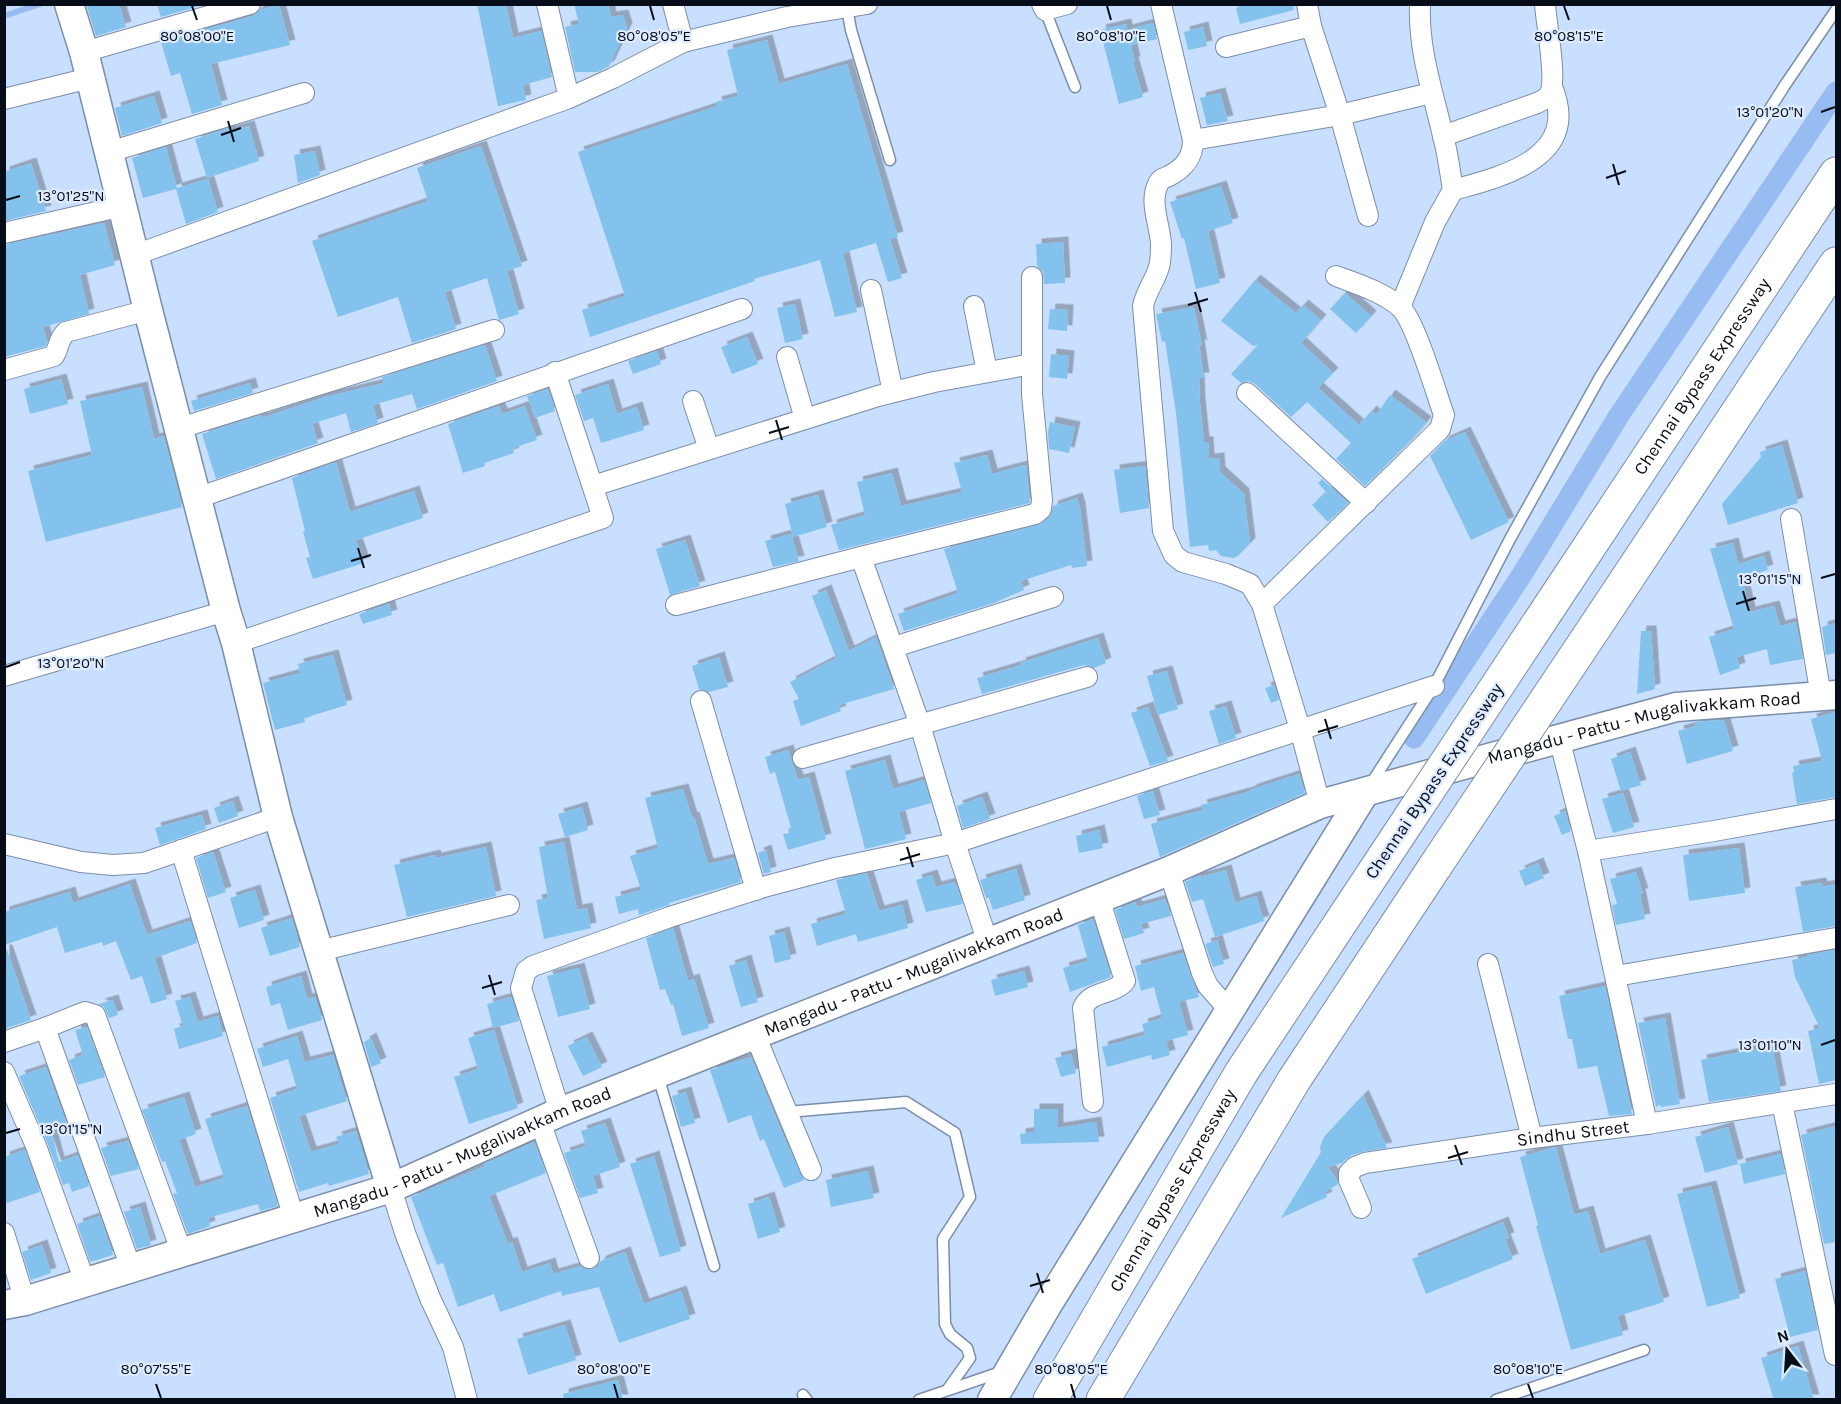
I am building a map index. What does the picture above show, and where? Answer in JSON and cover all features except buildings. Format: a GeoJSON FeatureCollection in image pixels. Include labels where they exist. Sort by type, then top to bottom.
{"type":"FeatureCollection","features":[{"type":"Feature","properties":{"kind":"highway","name":"Chennai Bypass Expressway"},"geometry":{"type":"LineString","coordinates":[[1050,1400],[1241,1073],[1836,174]]}},
{"type":"Feature","properties":{"kind":"highway"},"geometry":{"type":"LineString","coordinates":[[1103,1400],[1294,1080],[1836,264]]}},
{"type":"Feature","properties":{"kind":"street"},"geometry":{"type":"LineString","coordinates":[[4,99],[87,65],[250,4]]}},
{"type":"Feature","properties":{"kind":"street"},"geometry":{"type":"LineString","coordinates":[[547,4],[569,98]]}},
{"type":"Feature","properties":{"kind":"street"},"geometry":{"type":"LineString","coordinates":[[674,4],[683,42]]}},
{"type":"Feature","properties":{"kind":"street"},"geometry":{"type":"LineString","coordinates":[[1044,7],[1068,4]]}},
{"type":"Feature","properties":{"kind":"street"},"geometry":{"type":"LineString","coordinates":[[1161,4],[1193,140],[1193,152],[1185,165],[1159,181],[1156,188],[1155,200],[1161,242],[1159,268],[1146,293],[1143,306],[1163,531],[1174,555],[1183,562],[1226,573],[1250,584],[1262,604],[1320,804]]}},
{"type":"Feature","properties":{"kind":"street"},"geometry":{"type":"LineString","coordinates":[[1307,4],[1311,26],[1340,116],[1368,216]]}},
{"type":"Feature","properties":{"kind":"street"},"geometry":{"type":"LineString","coordinates":[[1400,307],[1435,222],[1453,190],[1443,136],[1431,93],[1419,24],[1420,4]]}},
{"type":"Feature","properties":{"kind":"street"},"geometry":{"type":"LineString","coordinates":[[1453,190],[1497,179],[1540,155],[1551,143],[1558,129],[1560,115],[1558,100],[1552,87],[1545,4]]}},
{"type":"Feature","properties":{"kind":"street"},"geometry":{"type":"LineString","coordinates":[[70,5],[236,643],[278,817],[391,1188],[418,1266],[453,1347],[467,1400]]}},
{"type":"Feature","properties":{"kind":"street"},"geometry":{"type":"LineString","coordinates":[[135,255],[569,98],[683,42],[785,11],[857,6]]}},
{"type":"Feature","properties":{"kind":"street"},"geometry":{"type":"LineString","coordinates":[[1226,46],[1311,26]]}},
{"type":"Feature","properties":{"kind":"street"},"geometry":{"type":"LineString","coordinates":[[1443,136],[1537,103],[1548,96],[1552,87]]}},
{"type":"Feature","properties":{"kind":"street"},"geometry":{"type":"LineString","coordinates":[[109,152],[304,93]]}},
{"type":"Feature","properties":{"kind":"street"},"geometry":{"type":"LineString","coordinates":[[1193,140],[1340,116],[1431,93]]}},
{"type":"Feature","properties":{"kind":"street"},"geometry":{"type":"LineString","coordinates":[[4,233],[123,206]]}},
{"type":"Feature","properties":{"kind":"street"},"geometry":{"type":"LineString","coordinates":[[1262,604],[1366,503],[1440,429],[1443,423],[1443,415],[1411,324],[1400,307],[1371,290],[1336,276]]}},
{"type":"Feature","properties":{"kind":"street"},"geometry":{"type":"LineString","coordinates":[[676,605],[1035,514],[1041,509],[1032,394],[1032,277]]}},
{"type":"Feature","properties":{"kind":"street"},"geometry":{"type":"LineString","coordinates":[[871,290],[893,392]]}},
{"type":"Feature","properties":{"kind":"street"},"geometry":{"type":"LineString","coordinates":[[974,306],[987,372]]}},
{"type":"Feature","properties":{"kind":"street"},"geometry":{"type":"LineString","coordinates":[[197,498],[742,309]]}},
{"type":"Feature","properties":{"kind":"street"},"geometry":{"type":"LineString","coordinates":[[4,370],[54,356],[59,341],[66,332],[148,310]]}},
{"type":"Feature","properties":{"kind":"street"},"geometry":{"type":"LineString","coordinates":[[180,428],[494,330]]}},
{"type":"Feature","properties":{"kind":"street"},"geometry":{"type":"LineString","coordinates":[[787,357],[805,419]]}},
{"type":"Feature","properties":{"kind":"street"},"geometry":{"type":"LineString","coordinates":[[593,486],[893,392],[1032,364]]}},
{"type":"Feature","properties":{"kind":"street"},"geometry":{"type":"LineString","coordinates":[[236,643],[603,518],[555,372]]}},
{"type":"Feature","properties":{"kind":"street"},"geometry":{"type":"LineString","coordinates":[[1247,393],[1366,503]]}},
{"type":"Feature","properties":{"kind":"street"},"geometry":{"type":"LineString","coordinates":[[693,401],[709,449]]}},
{"type":"Feature","properties":{"kind":"street"},"geometry":{"type":"LineString","coordinates":[[1791,519],[1829,696]]}},
{"type":"Feature","properties":{"kind":"street"},"geometry":{"type":"LineString","coordinates":[[861,557],[920,725],[955,843],[988,942]]}},
{"type":"Feature","properties":{"kind":"street"},"geometry":{"type":"LineString","coordinates":[[894,647],[1053,597]]}},
{"type":"Feature","properties":{"kind":"street"},"geometry":{"type":"LineString","coordinates":[[4,676],[226,611]]}},
{"type":"Feature","properties":{"kind":"street"},"geometry":{"type":"LineString","coordinates":[[803,758],[1087,678]]}},
{"type":"Feature","properties":{"kind":"street"},"geometry":{"type":"LineString","coordinates":[[589,1258],[550,1117],[521,988],[526,971],[533,966],[670,917],[756,890],[835,868],[955,843],[1434,686]]}},
{"type":"Feature","properties":{"kind":"street","name":"Mangadu - Pattu - Mugalivakkam Road"},"geometry":{"type":"LineString","coordinates":[[15,1303],[391,1188],[550,1117],[1169,871],[1320,804],[1676,707],[1829,696]]}},
{"type":"Feature","properties":{"kind":"street"},"geometry":{"type":"LineString","coordinates":[[701,701],[756,890]]}},
{"type":"Feature","properties":{"kind":"street"},"geometry":{"type":"LineString","coordinates":[[1559,738],[1588,851],[1647,1124]]}},
{"type":"Feature","properties":{"kind":"street"},"geometry":{"type":"LineString","coordinates":[[992,1400],[1365,792]]}},
{"type":"Feature","properties":{"kind":"street"},"geometry":{"type":"LineString","coordinates":[[1588,851],[1714,831],[1836,808]]}},
{"type":"Feature","properties":{"kind":"street"},"geometry":{"type":"LineString","coordinates":[[4,844],[81,862],[113,865],[144,863],[278,817]]}},
{"type":"Feature","properties":{"kind":"street"},"geometry":{"type":"LineString","coordinates":[[181,850],[294,1218]]}},
{"type":"Feature","properties":{"kind":"street"},"geometry":{"type":"LineString","coordinates":[[1169,871],[1202,973],[1208,986],[1230,1011]]}},
{"type":"Feature","properties":{"kind":"street"},"geometry":{"type":"LineString","coordinates":[[1093,1102],[1083,1008],[1088,999],[1121,986],[1125,981],[1099,898]]}},
{"type":"Feature","properties":{"kind":"street"},"geometry":{"type":"LineString","coordinates":[[319,951],[509,904]]}},
{"type":"Feature","properties":{"kind":"street"},"geometry":{"type":"LineString","coordinates":[[1616,976],[1836,938]]}},
{"type":"Feature","properties":{"kind":"street"},"geometry":{"type":"LineString","coordinates":[[1488,964],[1532,1138]]}},
{"type":"Feature","properties":{"kind":"street"},"geometry":{"type":"LineString","coordinates":[[4,1042],[85,1012],[94,1015],[182,1253]]}},
{"type":"Feature","properties":{"kind":"street"},"geometry":{"type":"LineString","coordinates":[[45,1028],[131,1268]]}},
{"type":"Feature","properties":{"kind":"street"},"geometry":{"type":"LineString","coordinates":[[754,1035],[811,1170]]}},
{"type":"Feature","properties":{"kind":"street"},"geometry":{"type":"LineString","coordinates":[[4,1072],[36,1146],[85,1282]]}},
{"type":"Feature","properties":{"kind":"street","name":"Sindhu Street"},"geometry":{"type":"LineString","coordinates":[[1361,1209],[1349,1180],[1349,1173],[1355,1167],[1365,1163],[1532,1138],[1647,1124],[1836,1094]]}},
{"type":"Feature","properties":{"kind":"street"},"geometry":{"type":"LineString","coordinates":[[1782,1103],[1835,1355]]}},
{"type":"Feature","properties":{"kind":"street"},"geometry":{"type":"LineString","coordinates":[[4,1233],[15,1303]]}},
{"type":"Feature","properties":{"kind":"lane"},"geometry":{"type":"LineString","coordinates":[[857,6],[851,30],[890,160]]}},
{"type":"Feature","properties":{"kind":"lane"},"geometry":{"type":"LineString","coordinates":[[1044,7],[1075,87]]}},
{"type":"Feature","properties":{"kind":"lane"},"geometry":{"type":"LineString","coordinates":[[1365,792],[1434,686],[1510,538],[1600,377],[1836,10]]}},
{"type":"Feature","properties":{"kind":"lane"},"geometry":{"type":"LineString","coordinates":[[657,1074],[714,1266]]}},
{"type":"Feature","properties":{"kind":"lane"},"geometry":{"type":"LineString","coordinates":[[787,1112],[906,1102],[955,1133],[969,1197],[944,1239],[944,1317],[950,1334],[967,1348],[970,1358],[948,1389]]}},
{"type":"Feature","properties":{"kind":"lane"},"geometry":{"type":"LineString","coordinates":[[1496,1400],[1644,1350]]}},
{"type":"Feature","properties":{"kind":"lane"},"geometry":{"type":"LineString","coordinates":[[919,1400],[1010,1369]]}},
{"type":"Feature","properties":{"kind":"waterway"},"geometry":{"type":"LineString","coordinates":[[4,16],[40,4]]}},
{"type":"Feature","properties":{"kind":"waterway"},"geometry":{"type":"LineString","coordinates":[[1414,738],[1523,573],[1618,417],[1836,92]]}}]}
